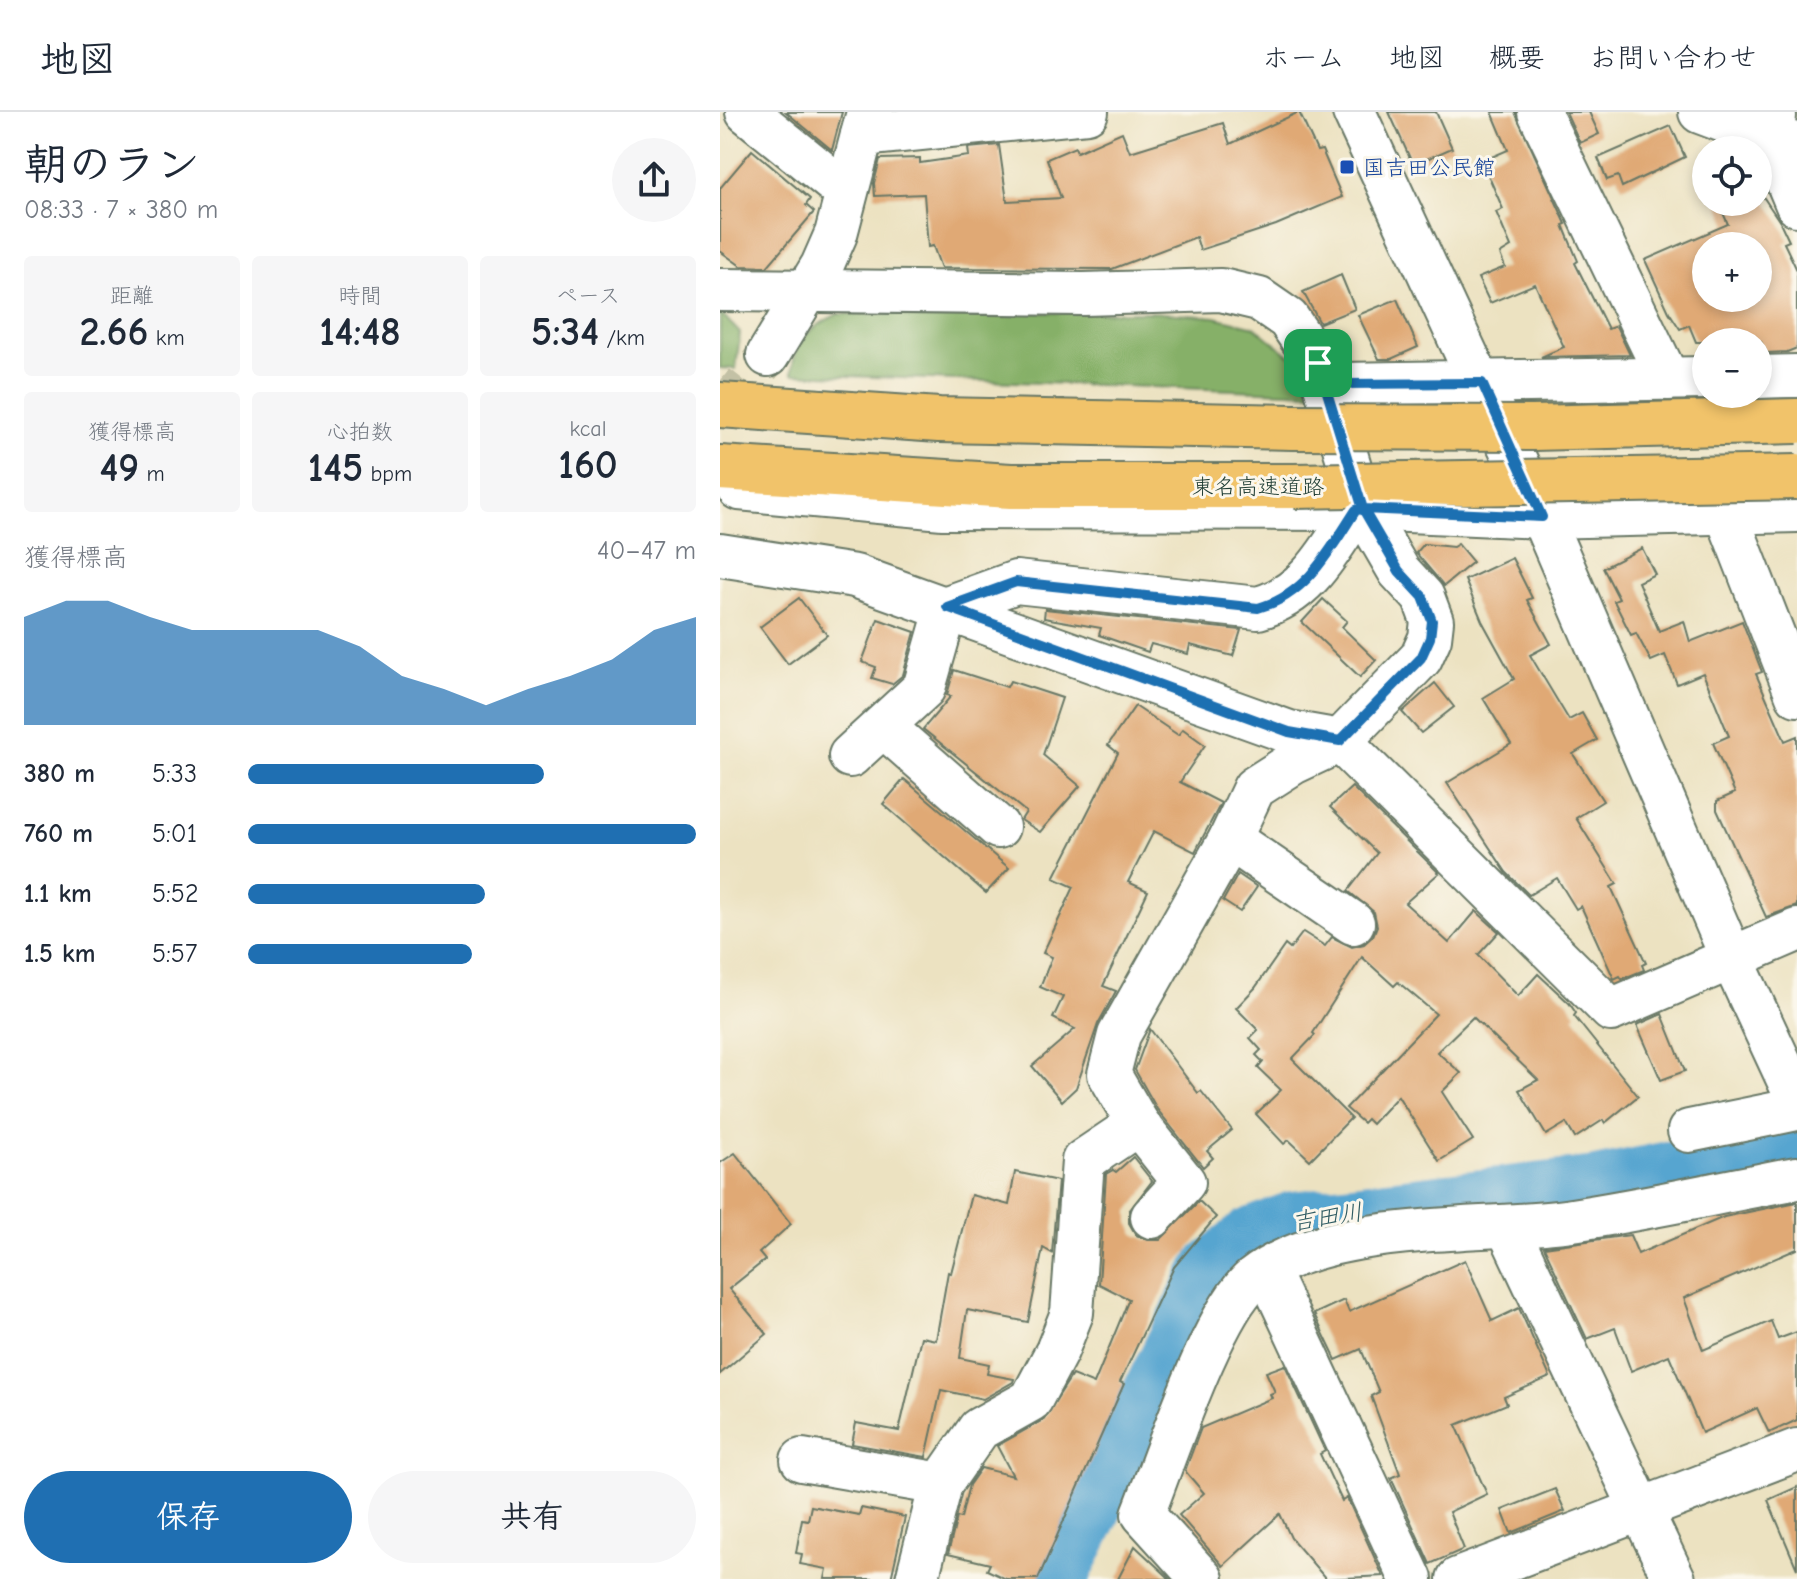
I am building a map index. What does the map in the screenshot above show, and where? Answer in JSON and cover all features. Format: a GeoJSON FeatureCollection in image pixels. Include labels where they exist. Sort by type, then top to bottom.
{"type":"FeatureCollection","features":[{"type":"Feature","properties":{"kind":"highway"},"geometry":{"type":"LineString","coordinates":[[720,405],[939,420],[1293,427],[1533,428],[1797,421]]}},
{"type":"Feature","properties":{"kind":"highway","name":"東名高速道路"},"geometry":{"type":"LineString","coordinates":[[720,468],[1011,486],[1294,486],[1797,477]]}},
{"type":"Feature","properties":{"kind":"street"},"geometry":{"type":"LineString","coordinates":[[747,112],[846,192]]}},
{"type":"Feature","properties":{"kind":"street"},"geometry":{"type":"LineString","coordinates":[[768,355],[822,266],[836,234],[865,123],[1087,112]]}},
{"type":"Feature","properties":{"kind":"street"},"geometry":{"type":"LineString","coordinates":[[1354,112],[1482,383],[1732,959],[1797,1099]]}},
{"type":"Feature","properties":{"kind":"street"},"geometry":{"type":"LineString","coordinates":[[720,290],[803,294],[1084,294],[1221,290],[1259,299],[1288,319],[1318,363],[1341,384],[1687,378],[1539,112]]}},
{"type":"Feature","properties":{"kind":"street"},"geometry":{"type":"LineString","coordinates":[[1700,112],[1781,131],[1797,205]]}},
{"type":"Feature","properties":{"kind":"street"},"geometry":{"type":"LineString","coordinates":[[1152,1217],[1184,1182],[1138,1124],[1109,1074],[1119,1035],[1230,839],[1254,788],[1293,763],[1340,741],[1421,658],[1430,638],[1432,621],[1423,597],[1399,571],[1359,509],[1318,363]]}},
{"type":"Feature","properties":{"kind":"street"},"geometry":{"type":"LineString","coordinates":[[1772,377],[1797,376]]}},
{"type":"Feature","properties":{"kind":"street"},"geometry":{"type":"LineString","coordinates":[[720,488],[943,508],[1359,509],[1542,517],[1797,511]]}},
{"type":"Feature","properties":{"kind":"street"},"geometry":{"type":"LineString","coordinates":[[947,607],[1016,582],[1258,608],[1280,602],[1318,569],[1359,509]]}},
{"type":"Feature","properties":{"kind":"street"},"geometry":{"type":"LineString","coordinates":[[1726,513],[1797,695]]}},
{"type":"Feature","properties":{"kind":"street"},"geometry":{"type":"LineString","coordinates":[[720,555],[855,576],[1289,732],[1340,741],[1611,1010],[1797,930]]}},
{"type":"Feature","properties":{"kind":"street"},"geometry":{"type":"LineString","coordinates":[[850,756],[924,688],[947,607]]}},
{"type":"Feature","properties":{"kind":"street"},"geometry":{"type":"LineString","coordinates":[[883,726],[998,827]]}},
{"type":"Feature","properties":{"kind":"street"},"geometry":{"type":"LineString","coordinates":[[1230,839],[1353,923]]}},
{"type":"Feature","properties":{"kind":"street"},"geometry":{"type":"LineString","coordinates":[[1689,1131],[1797,1109]]}},
{"type":"Feature","properties":{"kind":"street"},"geometry":{"type":"LineString","coordinates":[[917,1579],[941,1484],[979,1429],[1031,1400],[1057,1351],[1072,1313],[1083,1161],[1138,1124]]}},
{"type":"Feature","properties":{"kind":"street"},"geometry":{"type":"LineString","coordinates":[[1202,1579],[1143,1514],[1215,1337],[1251,1280],[1292,1254],[1330,1242],[1566,1220],[1797,1178]]}},
{"type":"Feature","properties":{"kind":"street"},"geometry":{"type":"LineString","coordinates":[[1507,1226],[1674,1579]]}},
{"type":"Feature","properties":{"kind":"street"},"geometry":{"type":"LineString","coordinates":[[1267,1270],[1411,1579]]}},
{"type":"Feature","properties":{"kind":"street"},"geometry":{"type":"LineString","coordinates":[[1458,1579],[1797,1450]]}},
{"type":"Feature","properties":{"kind":"street"},"geometry":{"type":"LineString","coordinates":[[802,1460],[941,1484]]}},
{"type":"Feature","properties":{"kind":"green space"},"geometry":{"type":"Polygon","coordinates":[[[720,312],[740,333],[736,369],[720,368],[720,312]]]}},
{"type":"Feature","properties":{"kind":"green space"},"geometry":{"type":"Polygon","coordinates":[[[1150,312],[1215,317],[1255,327],[1315,376],[1315,393],[792,374],[796,353],[804,337],[838,314],[1150,312]]]}},
{"type":"Feature","properties":{"kind":"building"},"geometry":{"type":"Polygon","coordinates":[[[786,112],[842,112],[832,150],[786,112]]]}},
{"type":"Feature","properties":{"kind":"building"},"geometry":{"type":"Polygon","coordinates":[[[1299,112],[1317,151],[1322,150],[1342,197],[1276,225],[1200,250],[1196,237],[1112,269],[941,268],[933,246],[928,247],[924,194],[875,196],[874,183],[880,159],[920,158],[920,163],[969,156],[968,148],[999,145],[1007,201],[1061,198],[1047,159],[1075,147],[1077,152],[1122,132],[1130,152],[1223,123],[1230,144],[1299,112]]]}},
{"type":"Feature","properties":{"kind":"building"},"geometry":{"type":"Polygon","coordinates":[[[1389,112],[1436,112],[1452,148],[1413,165],[1389,112]]]}},
{"type":"Feature","properties":{"kind":"building"},"geometry":{"type":"Polygon","coordinates":[[[1492,112],[1515,112],[1566,224],[1563,225],[1578,261],[1575,263],[1608,329],[1616,326],[1630,355],[1541,357],[1564,347],[1535,284],[1490,303],[1478,278],[1505,267],[1500,254],[1511,247],[1496,212],[1503,209],[1482,161],[1508,150],[1492,112]]]}},
{"type":"Feature","properties":{"kind":"building"},"geometry":{"type":"Polygon","coordinates":[[[1566,112],[1589,112],[1599,134],[1580,143],[1566,112]]]}},
{"type":"Feature","properties":{"kind":"building"},"geometry":{"type":"Polygon","coordinates":[[[1671,126],[1685,157],[1622,187],[1618,176],[1607,180],[1598,158],[1671,126]]]}},
{"type":"Feature","properties":{"kind":"building"},"geometry":{"type":"Polygon","coordinates":[[[752,150],[810,199],[806,205],[814,212],[767,267],[741,266],[720,251],[720,188],[752,150]]]}},
{"type":"Feature","properties":{"kind":"building"},"geometry":{"type":"Polygon","coordinates":[[[1772,210],[1780,222],[1789,241],[1784,243],[1797,270],[1797,348],[1772,353],[1772,328],[1692,328],[1692,332],[1689,325],[1680,329],[1669,312],[1645,260],[1692,240],[1692,312],[1772,312],[1772,232],[1710,232],[1728,224],[1724,216],[1772,216],[1772,210]]]}},
{"type":"Feature","properties":{"kind":"building"},"geometry":{"type":"Polygon","coordinates":[[[1341,275],[1355,309],[1320,323],[1303,292],[1341,275]]]}},
{"type":"Feature","properties":{"kind":"building"},"geometry":{"type":"Polygon","coordinates":[[[1397,299],[1418,347],[1391,359],[1379,359],[1358,315],[1397,299]]]}},
{"type":"Feature","properties":{"kind":"building"},"geometry":{"type":"Polygon","coordinates":[[[1424,544],[1453,547],[1458,544],[1473,562],[1444,586],[1416,553],[1424,544]]]}},
{"type":"Feature","properties":{"kind":"building"},"geometry":{"type":"Polygon","coordinates":[[[1642,548],[1655,574],[1638,582],[1659,631],[1684,621],[1690,642],[1742,621],[1762,672],[1756,674],[1785,741],[1797,736],[1797,906],[1766,917],[1717,810],[1717,801],[1735,793],[1713,743],[1729,736],[1703,673],[1677,684],[1665,655],[1651,661],[1636,633],[1631,635],[1614,601],[1619,599],[1603,568],[1642,548]]]}},
{"type":"Feature","properties":{"kind":"building"},"geometry":{"type":"Polygon","coordinates":[[[1512,558],[1532,598],[1527,600],[1551,644],[1530,655],[1569,720],[1582,713],[1597,740],[1573,754],[1603,801],[1576,818],[1617,884],[1611,887],[1646,963],[1642,965],[1644,970],[1622,979],[1620,976],[1614,979],[1581,906],[1576,909],[1557,878],[1529,895],[1506,872],[1447,783],[1511,744],[1483,698],[1514,679],[1482,621],[1465,580],[1512,558]]]}},
{"type":"Feature","properties":{"kind":"building"},"geometry":{"type":"Polygon","coordinates":[[[799,598],[827,635],[788,664],[760,627],[799,598]]]}},
{"type":"Feature","properties":{"kind":"building"},"geometry":{"type":"Polygon","coordinates":[[[1323,599],[1347,621],[1342,627],[1376,660],[1360,677],[1302,622],[1323,599]]]}},
{"type":"Feature","properties":{"kind":"building"},"geometry":{"type":"Polygon","coordinates":[[[1045,609],[1241,630],[1233,656],[1190,645],[1188,654],[1151,644],[1148,652],[1099,635],[1101,628],[1044,618],[1045,609]]]}},
{"type":"Feature","properties":{"kind":"building"},"geometry":{"type":"Polygon","coordinates":[[[878,619],[915,632],[903,675],[892,684],[872,678],[876,667],[862,662],[878,619]]]}},
{"type":"Feature","properties":{"kind":"building"},"geometry":{"type":"Polygon","coordinates":[[[954,670],[1007,687],[1010,681],[1062,698],[1043,755],[1080,786],[1040,832],[1021,820],[1026,812],[923,729],[951,696],[947,695],[954,670]]]}},
{"type":"Feature","properties":{"kind":"building"},"geometry":{"type":"Polygon","coordinates":[[[1435,683],[1454,707],[1421,733],[1402,712],[1435,683]]]}},
{"type":"Feature","properties":{"kind":"building"},"geometry":{"type":"Polygon","coordinates":[[[1135,706],[1178,735],[1183,729],[1205,745],[1180,782],[1221,803],[1195,852],[1154,831],[1128,882],[1148,891],[1103,986],[1116,991],[1098,1024],[1076,1088],[1062,1101],[1032,1066],[1075,1029],[1053,1018],[1063,997],[1040,987],[1052,957],[1043,953],[1074,887],[1054,878],[1118,753],[1108,745],[1135,706]]]}},
{"type":"Feature","properties":{"kind":"building"},"geometry":{"type":"Polygon","coordinates":[[[904,779],[1009,868],[986,893],[883,804],[904,779]]]}},
{"type":"Feature","properties":{"kind":"building"},"geometry":{"type":"Polygon","coordinates":[[[1352,787],[1439,873],[1405,903],[1449,943],[1476,911],[1499,932],[1478,955],[1518,996],[1538,974],[1569,1003],[1576,1013],[1574,1016],[1638,1096],[1605,1123],[1603,1120],[1575,1138],[1566,1123],[1546,1135],[1519,1090],[1538,1080],[1473,1017],[1437,1052],[1461,1073],[1442,1092],[1473,1140],[1439,1161],[1398,1096],[1372,1124],[1367,1119],[1363,1123],[1346,1108],[1436,1014],[1398,982],[1394,986],[1362,957],[1313,1033],[1315,1035],[1292,1059],[1351,1118],[1310,1160],[1289,1140],[1284,1144],[1256,1114],[1281,1090],[1258,1068],[1263,1062],[1256,1055],[1261,1050],[1250,1038],[1258,1030],[1236,1008],[1255,988],[1285,945],[1290,949],[1303,932],[1325,946],[1332,937],[1352,947],[1364,944],[1373,936],[1377,926],[1374,912],[1348,891],[1377,853],[1330,807],[1352,787]]]}},
{"type":"Feature","properties":{"kind":"building"},"geometry":{"type":"Polygon","coordinates":[[[1238,874],[1257,887],[1240,912],[1223,901],[1238,874]]]}},
{"type":"Feature","properties":{"kind":"building"},"geometry":{"type":"Polygon","coordinates":[[[1662,1014],[1685,1071],[1661,1080],[1637,1025],[1662,1014]]]}},
{"type":"Feature","properties":{"kind":"building"},"geometry":{"type":"Polygon","coordinates":[[[1150,1029],[1198,1093],[1201,1091],[1232,1130],[1207,1151],[1213,1158],[1203,1167],[1157,1109],[1135,1070],[1150,1029]]]}},
{"type":"Feature","properties":{"kind":"building"},"geometry":{"type":"Polygon","coordinates":[[[735,1153],[791,1224],[759,1253],[765,1260],[729,1289],[767,1334],[720,1374],[720,1163],[735,1153]]]}},
{"type":"Feature","properties":{"kind":"building"},"geometry":{"type":"Polygon","coordinates":[[[1133,1157],[1152,1181],[1129,1211],[1129,1223],[1136,1235],[1148,1240],[1160,1240],[1199,1201],[1216,1217],[1174,1267],[1120,1382],[1124,1384],[1038,1579],[1006,1579],[987,1570],[990,1564],[948,1554],[957,1517],[961,1518],[969,1485],[981,1468],[1013,1476],[997,1446],[1043,1420],[1072,1375],[1094,1384],[1129,1299],[1099,1284],[1106,1174],[1113,1170],[1116,1172],[1133,1157]]]}},
{"type":"Feature","properties":{"kind":"building"},"geometry":{"type":"Polygon","coordinates":[[[1015,1172],[1058,1181],[1052,1253],[1043,1248],[1028,1322],[967,1310],[960,1358],[989,1364],[987,1374],[1014,1379],[1013,1382],[983,1399],[941,1390],[926,1457],[852,1444],[856,1423],[899,1431],[921,1337],[936,1340],[948,1272],[951,1273],[971,1195],[1009,1205],[1015,1172]]]}},
{"type":"Feature","properties":{"kind":"building"},"geometry":{"type":"Polygon","coordinates":[[[1797,1202],[1797,1249],[1684,1298],[1703,1350],[1771,1321],[1778,1339],[1797,1332],[1797,1420],[1769,1433],[1757,1408],[1702,1433],[1669,1355],[1631,1371],[1615,1328],[1587,1339],[1544,1247],[1630,1235],[1638,1254],[1724,1217],[1797,1202]]]}},
{"type":"Feature","properties":{"kind":"building"},"geometry":{"type":"Polygon","coordinates":[[[1465,1260],[1492,1321],[1519,1308],[1550,1377],[1504,1397],[1507,1404],[1456,1425],[1487,1494],[1449,1512],[1464,1549],[1430,1564],[1391,1478],[1400,1474],[1371,1396],[1379,1392],[1361,1349],[1336,1360],[1314,1314],[1344,1300],[1349,1312],[1465,1260]]]}},
{"type":"Feature","properties":{"kind":"building"},"geometry":{"type":"Polygon","coordinates":[[[1285,1365],[1325,1451],[1320,1454],[1342,1501],[1347,1498],[1383,1576],[1326,1579],[1291,1538],[1280,1514],[1223,1566],[1179,1515],[1204,1493],[1185,1471],[1201,1428],[1272,1398],[1270,1394],[1275,1392],[1266,1372],[1285,1365]]]}},
{"type":"Feature","properties":{"kind":"building"},"geometry":{"type":"Polygon","coordinates":[[[1797,1487],[1797,1569],[1768,1500],[1797,1487]]]}},
{"type":"Feature","properties":{"kind":"building"},"geometry":{"type":"Polygon","coordinates":[[[1555,1489],[1565,1511],[1511,1533],[1502,1510],[1555,1489]]]}},
{"type":"Feature","properties":{"kind":"building"},"geometry":{"type":"Polygon","coordinates":[[[811,1506],[859,1515],[861,1508],[905,1517],[891,1579],[825,1579],[827,1569],[800,1564],[802,1554],[796,1553],[802,1519],[808,1520],[811,1506]]]}},
{"type":"Feature","properties":{"kind":"building"},"geometry":{"type":"Polygon","coordinates":[[[1135,1546],[1166,1575],[1170,1579],[1118,1579],[1135,1546]]]}},
{"type":"Feature","properties":{"kind":"waterway","name":"吉田川"},"geometry":{"type":"LineString","coordinates":[[1060,1579],[1210,1269],[1250,1236],[1293,1219],[1596,1184],[1797,1143]]}},
{"type":"Feature","properties":{"kind":"tunnel"},"geometry":{"type":"LineString","coordinates":[[720,415],[768,355]]}},
{"type":"Feature","properties":{"kind":"place","name":"国吉田公民館"},"geometry":{"type":"Point","coordinates":[1347,167]}},
{"type":"Feature","properties":{"kind":"route"},"geometry":{"type":"LineString","coordinates":[[1318,363],[1341,384],[1482,383],[1542,517],[1363,509],[1356,510],[1318,569],[1280,602],[1258,608],[1016,582],[947,607],[1289,732],[1340,741],[1421,658],[1430,638],[1432,621],[1423,597],[1399,571],[1363,509],[1318,363]]}}]}
